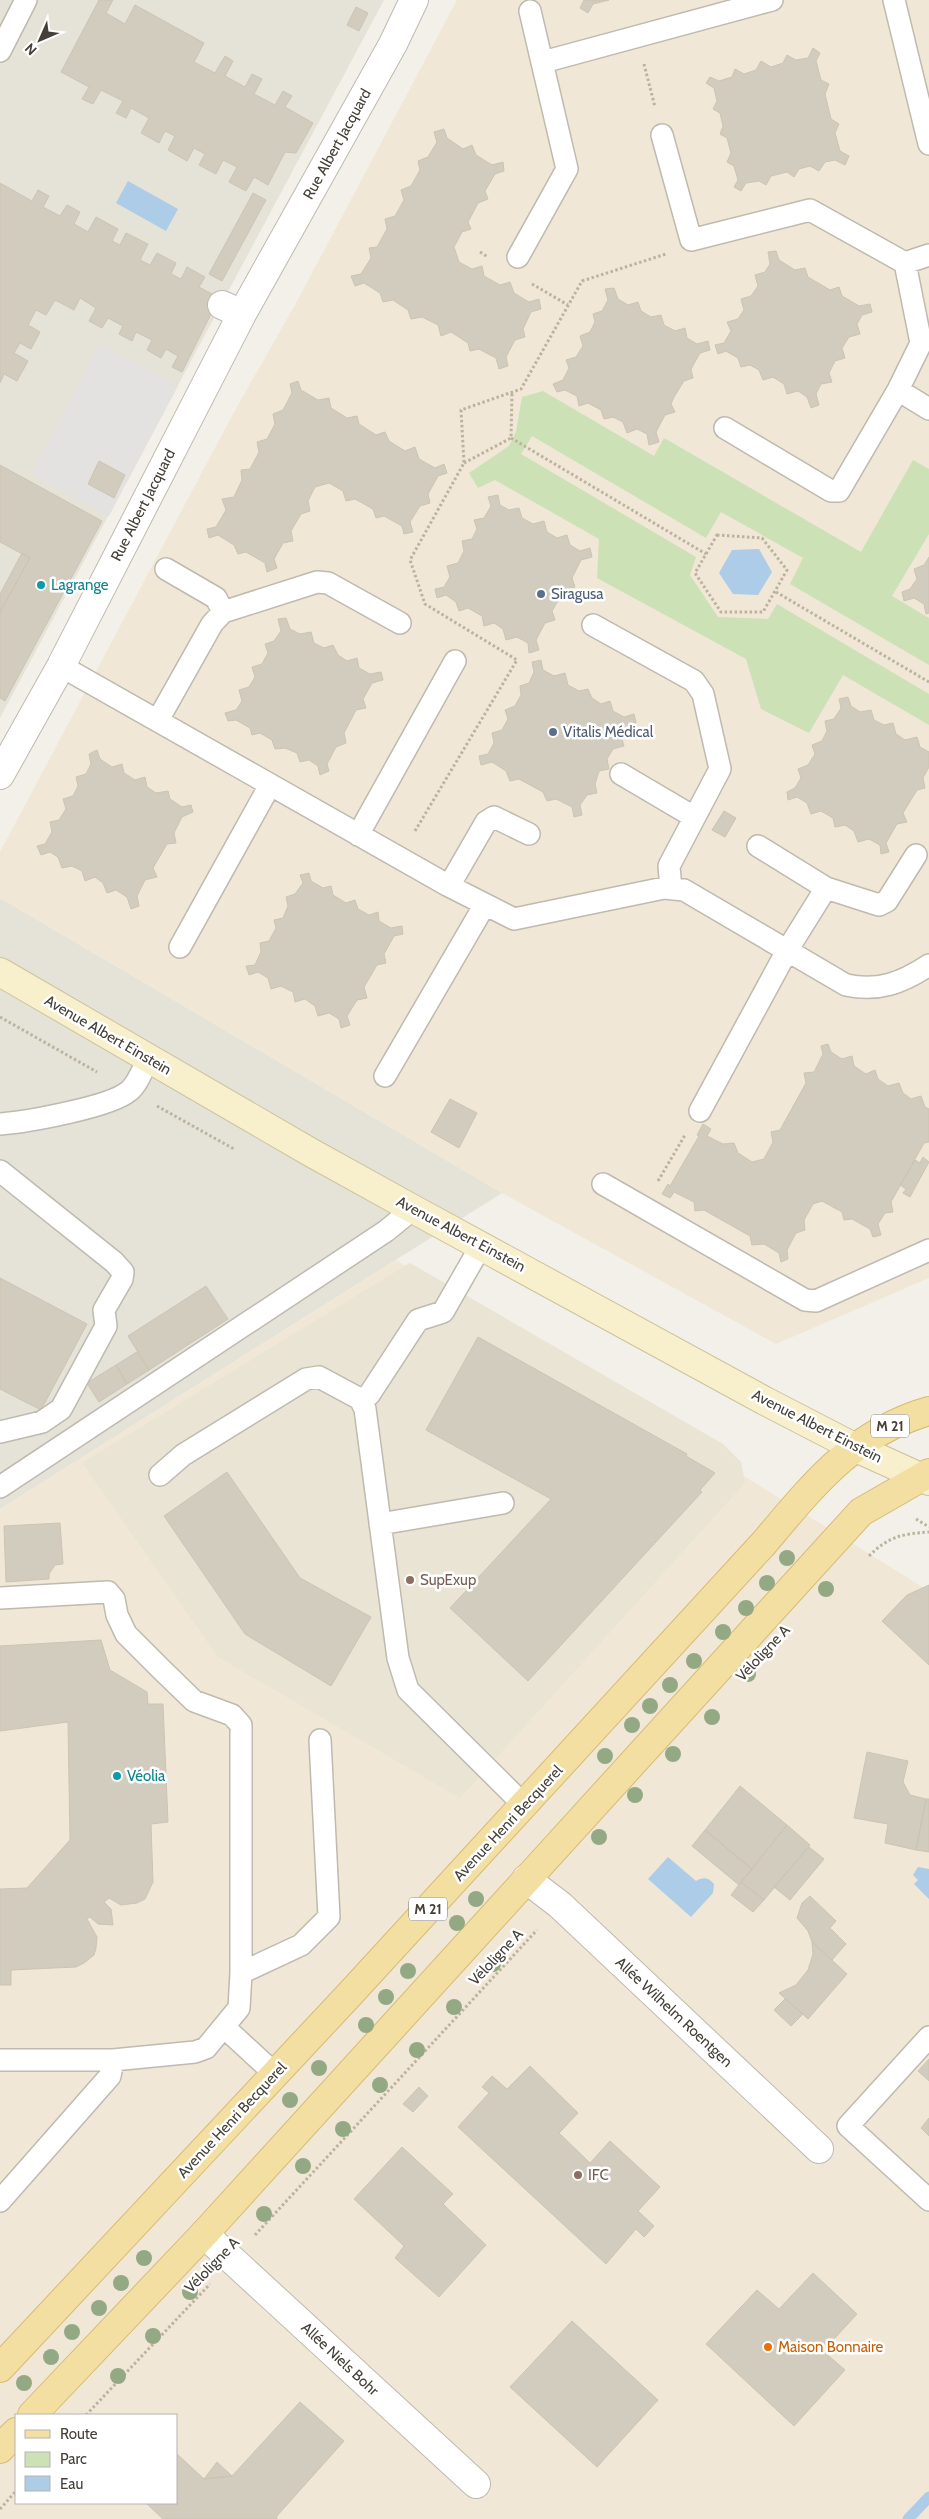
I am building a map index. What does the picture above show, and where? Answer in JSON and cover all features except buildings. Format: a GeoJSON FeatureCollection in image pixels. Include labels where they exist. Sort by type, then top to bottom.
{"type":"FeatureCollection","features":[{"type":"Feature","properties":{"kind":"main road","name":"Avenue Albert Einstein"},"geometry":{"type":"LineString","coordinates":[[0,972],[310,1152],[413,1209],[482,1244],[854,1447],[926,1477]]}},
{"type":"Feature","properties":{"kind":"main road","name":"Avenue Henri Becquerel"},"geometry":{"type":"LineString","coordinates":[[0,2368],[524,1805],[764,1543],[814,1484],[854,1447],[903,1418],[929,1411]]}},
{"type":"Feature","properties":{"kind":"main road"},"geometry":{"type":"LineString","coordinates":[[33,2414],[204,2234],[861,1512],[926,1477]]}},
{"type":"Feature","properties":{"kind":"main road"},"geometry":{"type":"LineString","coordinates":[[0,2449],[15,2433]]}},
{"type":"Feature","properties":{"kind":"street","name":"Rue Albert Jacquard"},"geometry":{"type":"LineString","coordinates":[[0,775],[61,666],[232,309],[383,61],[414,0]]}},
{"type":"Feature","properties":{"kind":"street","name":"Allée Wilhelm Roentgen"},"geometry":{"type":"LineString","coordinates":[[526,1878],[560,1905],[819,2149]]}},
{"type":"Feature","properties":{"kind":"street","name":"Allée Niels Bohr"},"geometry":{"type":"LineString","coordinates":[[204,2234],[476,2484]]}},
{"type":"Feature","properties":{"kind":"lane"},"geometry":{"type":"LineString","coordinates":[[0,51],[26,0]]}},
{"type":"Feature","properties":{"kind":"lane"},"geometry":{"type":"LineString","coordinates":[[543,62],[772,0]]}},
{"type":"Feature","properties":{"kind":"lane"},"geometry":{"type":"LineString","coordinates":[[894,0],[929,144]]}},
{"type":"Feature","properties":{"kind":"lane"},"geometry":{"type":"LineString","coordinates":[[518,257],[567,169],[530,11]]}},
{"type":"Feature","properties":{"kind":"lane"},"geometry":{"type":"LineString","coordinates":[[662,135],[692,240],[810,210],[905,263],[929,255]]}},
{"type":"Feature","properties":{"kind":"lane"},"geometry":{"type":"LineString","coordinates":[[725,428],[831,491],[839,491],[898,390],[920,343],[905,263]]}},
{"type":"Feature","properties":{"kind":"lane"},"geometry":{"type":"LineString","coordinates":[[898,390],[929,408]]}},
{"type":"Feature","properties":{"kind":"lane"},"geometry":{"type":"LineString","coordinates":[[166,569],[216,598],[223,612]]}},
{"type":"Feature","properties":{"kind":"lane"},"geometry":{"type":"LineString","coordinates":[[158,720],[212,624],[223,612],[318,582],[328,583],[400,623]]}},
{"type":"Feature","properties":{"kind":"lane"},"geometry":{"type":"LineString","coordinates":[[593,626],[694,681],[703,694],[720,769],[669,866],[671,889]]}},
{"type":"Feature","properties":{"kind":"lane"},"geometry":{"type":"LineString","coordinates":[[358,835],[455,661]]}},
{"type":"Feature","properties":{"kind":"lane"},"geometry":{"type":"LineString","coordinates":[[61,666],[484,906],[514,919],[664,888],[684,890],[788,949],[846,985],[861,988],[892,985],[911,977],[929,965]]}},
{"type":"Feature","properties":{"kind":"lane"},"geometry":{"type":"LineString","coordinates":[[621,774],[694,817]]}},
{"type":"Feature","properties":{"kind":"lane"},"geometry":{"type":"LineString","coordinates":[[180,947],[270,784]]}},
{"type":"Feature","properties":{"kind":"lane"},"geometry":{"type":"LineString","coordinates":[[449,886],[486,822],[494,817],[529,834]]}},
{"type":"Feature","properties":{"kind":"lane"},"geometry":{"type":"LineString","coordinates":[[758,846],[826,888],[879,906],[887,901],[916,855]]}},
{"type":"Feature","properties":{"kind":"lane"},"geometry":{"type":"LineString","coordinates":[[700,1111],[788,949],[826,888]]}},
{"type":"Feature","properties":{"kind":"lane"},"geometry":{"type":"LineString","coordinates":[[385,1076],[484,906]]}},
{"type":"Feature","properties":{"kind":"lane"},"geometry":{"type":"LineString","coordinates":[[0,1124],[30,1122],[113,1100],[130,1091],[149,1058]]}},
{"type":"Feature","properties":{"kind":"lane"},"geometry":{"type":"LineString","coordinates":[[0,1171],[114,1262],[123,1272],[122,1279],[104,1310],[106,1326],[62,1409],[42,1422],[0,1432]]}},
{"type":"Feature","properties":{"kind":"lane"},"geometry":{"type":"LineString","coordinates":[[603,1184],[805,1300],[816,1301],[929,1250]]}},
{"type":"Feature","properties":{"kind":"lane"},"geometry":{"type":"LineString","coordinates":[[0,1487],[386,1231],[413,1209]]}},
{"type":"Feature","properties":{"kind":"lane"},"geometry":{"type":"LineString","coordinates":[[360,1399],[369,1395],[418,1320],[443,1312],[482,1244]]}},
{"type":"Feature","properties":{"kind":"lane"},"geometry":{"type":"LineString","coordinates":[[160,1475],[183,1455],[306,1379],[318,1377],[360,1399],[365,1409],[398,1658],[408,1690],[524,1805]]}},
{"type":"Feature","properties":{"kind":"lane"},"geometry":{"type":"LineString","coordinates":[[380,1524],[503,1503]]}},
{"type":"Feature","properties":{"kind":"lane"},"geometry":{"type":"LineString","coordinates":[[0,1598],[108,1592],[114,1599],[117,1615],[126,1634],[194,1701],[232,1715],[241,1725],[241,1972],[239,2008],[206,2048],[195,2052],[113,2060],[0,2060]]}},
{"type":"Feature","properties":{"kind":"lane"},"geometry":{"type":"LineString","coordinates":[[241,1972],[301,1945],[329,1917],[320,1740]]}},
{"type":"Feature","properties":{"kind":"lane"},"geometry":{"type":"LineString","coordinates":[[224,2027],[275,2074]]}},
{"type":"Feature","properties":{"kind":"lane"},"geometry":{"type":"LineString","coordinates":[[929,2037],[848,2126],[929,2200]]}},
{"type":"Feature","properties":{"kind":"lane"},"geometry":{"type":"LineString","coordinates":[[0,2201],[110,2076],[113,2060]]}},
{"type":"Feature","properties":{"kind":"path"},"geometry":{"type":"LineString","coordinates":[[638,37],[662,135]]}},
{"type":"Feature","properties":{"kind":"path"},"geometry":{"type":"LineString","coordinates":[[512,438],[464,463],[461,410],[521,389],[582,281],[671,252],[692,240]]}},
{"type":"Feature","properties":{"kind":"path"},"geometry":{"type":"LineString","coordinates":[[512,393],[512,438]]}},
{"type":"Feature","properties":{"kind":"path"},"geometry":{"type":"LineString","coordinates":[[512,438],[706,554]]}},
{"type":"Feature","properties":{"kind":"path"},"geometry":{"type":"LineString","coordinates":[[717,535],[762,538],[787,570],[763,612],[720,612],[695,573],[706,554],[717,535]]}},
{"type":"Feature","properties":{"kind":"path"},"geometry":{"type":"LineString","coordinates":[[776,592],[929,682]]}},
{"type":"Feature","properties":{"kind":"path"},"geometry":{"type":"LineString","coordinates":[[642,1207],[700,1111]]}},
{"type":"Feature","properties":{"kind":"path"},"geometry":{"type":"LineString","coordinates":[[867,1558],[884,1543],[901,1534],[929,1532]]}},
{"type":"Feature","properties":{"kind":"path","name":"Véloligne A"},"geometry":{"type":"LineString","coordinates":[[87,2414],[194,2299],[234,2262],[262,2226],[560,1905]]}},
{"type":"Feature","properties":{"kind":"path"},"geometry":{"type":"LineString","coordinates":[[0,2509],[15,2492]]}},
{"type":"Feature","properties":{"kind":"shaded area"},"geometry":{"type":"Polygon","coordinates":[[[0,0],[384,0],[0,718],[0,0]]]}},
{"type":"Feature","properties":{"kind":"shaded area"},"geometry":{"type":"Polygon","coordinates":[[[457,0],[929,0],[929,1278],[776,1344],[502,1193],[0,898],[0,852],[233,414],[295,305],[457,0]]]}},
{"type":"Feature","properties":{"kind":"shaded area"},"geometry":{"type":"Polygon","coordinates":[[[100,344],[178,386],[109,516],[31,474],[100,344]]]}},
{"type":"Feature","properties":{"kind":"shaded area"},"geometry":{"type":"Polygon","coordinates":[[[0,898],[502,1193],[0,1509],[0,898]]]}},
{"type":"Feature","properties":{"kind":"shaded area"},"geometry":{"type":"Polygon","coordinates":[[[396,1260],[929,1591],[929,2519],[0,2519],[0,1509],[396,1260]]]}},
{"type":"Feature","properties":{"kind":"shaded area","name":"SupExup"},"geometry":{"type":"Polygon","coordinates":[[[410,1263],[723,1444],[741,1462],[745,1483],[460,1798],[218,1657],[82,1463],[410,1263]]]}},
{"type":"Feature","properties":{"kind":"green space"},"geometry":{"type":"Polygon","coordinates":[[[543,391],[654,456],[664,438],[861,552],[913,460],[929,469],[929,534],[892,596],[929,618],[929,665],[790,584],[803,558],[721,512],[706,538],[532,436],[521,454],[696,557],[690,575],[718,617],[768,619],[777,604],[929,694],[929,725],[843,675],[809,733],[761,709],[746,659],[597,578],[599,539],[495,480],[478,488],[469,473],[509,446],[516,432],[522,397],[543,391]]]}},
{"type":"Feature","properties":{"kind":"water"},"geometry":{"type":"Polygon","coordinates":[[[128,181],[178,209],[166,231],[116,203],[128,181]]]}},
{"type":"Feature","properties":{"kind":"water"},"geometry":{"type":"Polygon","coordinates":[[[759,549],[772,572],[758,595],[733,594],[719,573],[732,550],[759,549]]]}},
{"type":"Feature","properties":{"kind":"water"},"geometry":{"type":"Polygon","coordinates":[[[668,1857],[696,1881],[705,1878],[714,1884],[713,1893],[691,1917],[648,1879],[668,1857]]]}},
{"type":"Feature","properties":{"kind":"water"},"geometry":{"type":"Polygon","coordinates":[[[918,1867],[929,1869],[929,1899],[914,1884],[918,1880],[913,1875],[918,1867]]]}},
{"type":"Feature","properties":{"kind":"waterway"},"geometry":{"type":"LineString","coordinates":[[908,2519],[929,2497]]}},
{"type":"Feature","properties":{"kind":"place","name":"Lagrange"},"geometry":{"type":"Point","coordinates":[41,585]}},
{"type":"Feature","properties":{"kind":"place","name":"Siragusa"},"geometry":{"type":"Point","coordinates":[541,594]}},
{"type":"Feature","properties":{"kind":"place","name":"Vitalis Médical"},"geometry":{"type":"Point","coordinates":[553,732]}},
{"type":"Feature","properties":{"kind":"place","name":"SupExup"},"geometry":{"type":"Point","coordinates":[410,1580]}},
{"type":"Feature","properties":{"kind":"place","name":"Véolia"},"geometry":{"type":"Point","coordinates":[117,1776]}},
{"type":"Feature","properties":{"kind":"place","name":"IFC"},"geometry":{"type":"Point","coordinates":[578,2175]}},
{"type":"Feature","properties":{"kind":"place","name":"Maison Bonnaire"},"geometry":{"type":"Point","coordinates":[768,2347]}}]}
